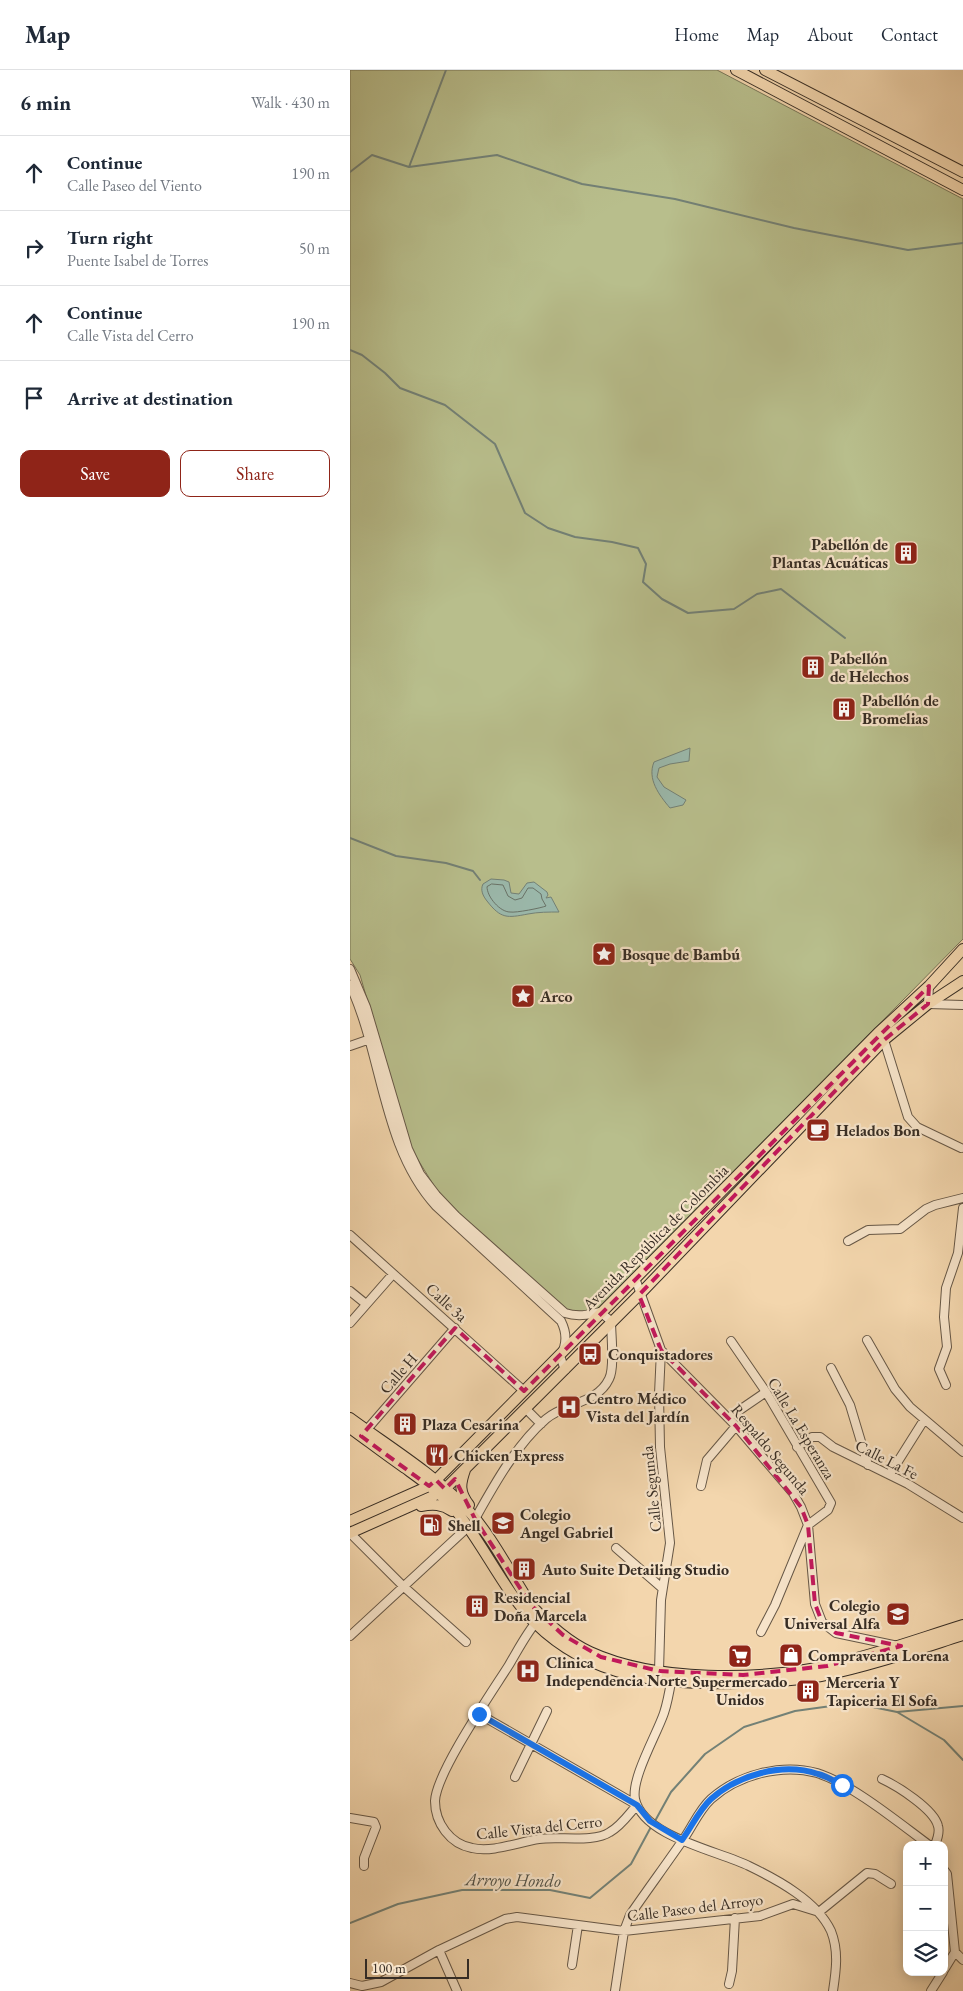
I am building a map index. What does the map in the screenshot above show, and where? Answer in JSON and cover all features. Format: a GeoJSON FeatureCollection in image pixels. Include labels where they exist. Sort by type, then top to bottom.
{"type":"FeatureCollection","features":[{"type":"Feature","properties":{"kind":"main road"},"geometry":{"type":"LineString","coordinates":[[736,70],[963,190]]}},
{"type":"Feature","properties":{"kind":"main road"},"geometry":{"type":"LineString","coordinates":[[765,70],[963,172]]}},
{"type":"Feature","properties":{"kind":"main road","name":"Avenida República de Colombia"},"geometry":{"type":"LineString","coordinates":[[350,1522],[399,1499],[437,1487],[448,1468],[878,1033],[958,958],[963,949]]}},
{"type":"Feature","properties":{"kind":"main road","name":"Avenida República de Colombia"},"geometry":{"type":"LineString","coordinates":[[350,1533],[408,1507],[465,1468],[565,1370],[884,1040],[928,1004],[963,981]]}},
{"type":"Feature","properties":{"kind":"main road"},"geometry":{"type":"LineString","coordinates":[[350,1418],[364,1433],[403,1467],[411,1477],[411,1487],[399,1499]]}},
{"type":"Feature","properties":{"kind":"main road"},"geometry":{"type":"LineString","coordinates":[[350,1428],[364,1433],[415,1465],[434,1473],[439,1473],[448,1468]]}},
{"type":"Feature","properties":{"kind":"main road"},"geometry":{"type":"LineString","coordinates":[[415,1465],[470,1523],[532,1605],[539,1620],[574,1654],[602,1668],[635,1677],[736,1675],[800,1670],[850,1660],[901,1646],[963,1625]]}},
{"type":"Feature","properties":{"kind":"main road"},"geometry":{"type":"LineString","coordinates":[[403,1467],[437,1487]]}},
{"type":"Feature","properties":{"kind":"main road"},"geometry":{"type":"LineString","coordinates":[[465,1468],[461,1482],[461,1492],[470,1523]]}},
{"type":"Feature","properties":{"kind":"main road"},"geometry":{"type":"LineString","coordinates":[[408,1507],[430,1504],[443,1506],[470,1523]]}},
{"type":"Feature","properties":{"kind":"main road"},"geometry":{"type":"LineString","coordinates":[[539,1620],[588,1651],[620,1663],[706,1684],[766,1682],[820,1676],[896,1657],[963,1635]]}},
{"type":"Feature","properties":{"kind":"street"},"geometry":{"type":"LineString","coordinates":[[350,969],[361,993],[400,1134],[420,1174],[454,1218],[501,1261],[561,1321],[566,1342],[560,1356],[565,1370]]}},
{"type":"Feature","properties":{"kind":"street"},"geometry":{"type":"LineString","coordinates":[[350,985],[372,1038]]}},
{"type":"Feature","properties":{"kind":"street"},"geometry":{"type":"LineString","coordinates":[[929,986],[928,1004],[963,1005]]}},
{"type":"Feature","properties":{"kind":"street"},"geometry":{"type":"LineString","coordinates":[[350,1046],[372,1038]]}},
{"type":"Feature","properties":{"kind":"street"},"geometry":{"type":"LineString","coordinates":[[884,1040],[908,1116],[918,1127],[962,1149]]}},
{"type":"Feature","properties":{"kind":"street"},"geometry":{"type":"LineString","coordinates":[[848,1241],[868,1230],[900,1229],[926,1209],[963,1198]]}},
{"type":"Feature","properties":{"kind":"street"},"geometry":{"type":"LineString","coordinates":[[946,1385],[939,1369],[947,1347],[944,1317],[946,1288],[958,1253],[963,1208]]}},
{"type":"Feature","properties":{"kind":"street","name":"Calle 3a"},"geometry":{"type":"LineString","coordinates":[[350,1235],[524,1391]]}},
{"type":"Feature","properties":{"kind":"street"},"geometry":{"type":"LineString","coordinates":[[350,1636],[470,1523],[496,1480],[541,1424],[559,1411],[598,1394],[611,1377],[611,1321],[601,1312],[578,1316],[565,1313],[501,1261]]}},
{"type":"Feature","properties":{"kind":"street"},"geometry":{"type":"LineString","coordinates":[[350,1323],[394,1274]]}},
{"type":"Feature","properties":{"kind":"street","name":"Calle Segunda"},"geometry":{"type":"LineString","coordinates":[[635,1278],[639,1294],[662,1350],[660,1447],[670,1543],[662,1588],[659,1671]]}},
{"type":"Feature","properties":{"kind":"street"},"geometry":{"type":"LineString","coordinates":[[350,1290],[366,1304]]}},
{"type":"Feature","properties":{"kind":"street","name":"Calle H"},"geometry":{"type":"LineString","coordinates":[[364,1433],[455,1328]]}},
{"type":"Feature","properties":{"kind":"street"},"geometry":{"type":"LineString","coordinates":[[867,1340],[895,1389],[910,1407],[963,1452]]}},
{"type":"Feature","properties":{"kind":"street","name":"Calle La Esperanza"},"geometry":{"type":"LineString","coordinates":[[731,1341],[766,1392],[831,1503],[828,1510],[808,1525]]}},
{"type":"Feature","properties":{"kind":"street","name":"Respaldo Segunda"},"geometry":{"type":"LineString","coordinates":[[662,1350],[736,1426],[793,1493],[801,1506],[808,1525],[815,1604],[822,1622],[836,1633],[901,1646]]}},
{"type":"Feature","properties":{"kind":"street"},"geometry":{"type":"LineString","coordinates":[[831,1368],[850,1405],[868,1464]]}},
{"type":"Feature","properties":{"kind":"street"},"geometry":{"type":"LineString","coordinates":[[728,1418],[766,1392]]}},
{"type":"Feature","properties":{"kind":"street"},"geometry":{"type":"LineString","coordinates":[[526,1409],[541,1424]]}},
{"type":"Feature","properties":{"kind":"street"},"geometry":{"type":"LineString","coordinates":[[890,1474],[924,1420]]}},
{"type":"Feature","properties":{"kind":"street"},"geometry":{"type":"LineString","coordinates":[[701,1486],[708,1460],[736,1426]]}},
{"type":"Feature","properties":{"kind":"street","name":"Calle La Fe"},"geometry":{"type":"LineString","coordinates":[[797,1447],[816,1436],[890,1474],[963,1518]]}},
{"type":"Feature","properties":{"kind":"street"},"geometry":{"type":"LineString","coordinates":[[762,1632],[776,1605],[808,1525]]}},
{"type":"Feature","properties":{"kind":"street"},"geometry":{"type":"LineString","coordinates":[[350,1533],[403,1586],[466,1642]]}},
{"type":"Feature","properties":{"kind":"street"},"geometry":{"type":"LineString","coordinates":[[616,1548],[662,1588]]}},
{"type":"Feature","properties":{"kind":"street","name":"Calle Vista del Cerro"},"geometry":{"type":"LineString","coordinates":[[479,1714],[637,1805],[612,1832],[595,1837],[542,1838],[481,1850],[464,1846],[448,1835],[438,1818],[435,1800],[444,1774],[479,1714],[539,1620]]}},
{"type":"Feature","properties":{"kind":"street"},"geometry":{"type":"LineString","coordinates":[[672,1677],[664,1713],[639,1774],[635,1795],[637,1805],[643,1814],[666,1832],[749,1866],[777,1881],[819,1912],[831,1932],[836,1951],[837,1962],[833,1991]]}},
{"type":"Feature","properties":{"kind":"street"},"geometry":{"type":"LineString","coordinates":[[515,1778],[547,1712]]}},
{"type":"Feature","properties":{"kind":"street"},"geometry":{"type":"LineString","coordinates":[[615,1991],[624,1931],[630,1915],[710,1800],[738,1780],[780,1770],[801,1770],[818,1774],[842,1785],[876,1806],[924,1841]]}},
{"type":"Feature","properties":{"kind":"street"},"geometry":{"type":"LineString","coordinates":[[882,1779],[899,1786],[929,1812],[938,1826],[937,1841]]}},
{"type":"Feature","properties":{"kind":"street"},"geometry":{"type":"LineString","coordinates":[[350,1818],[374,1822],[376,1827],[364,1858],[364,1866]]}},
{"type":"Feature","properties":{"kind":"street"},"geometry":{"type":"LineString","coordinates":[[819,1912],[867,1873],[875,1874],[891,1884]]}},
{"type":"Feature","properties":{"kind":"street"},"geometry":{"type":"LineString","coordinates":[[948,1884],[955,1952],[948,1963]]}},
{"type":"Feature","properties":{"kind":"street","name":"Calle Paseo del Arroyo"},"geometry":{"type":"LineString","coordinates":[[350,1983],[362,1988],[381,1982],[438,1950],[505,1919],[517,1917],[624,1931],[760,1916],[793,1904],[819,1912]]}},
{"type":"Feature","properties":{"kind":"street"},"geometry":{"type":"LineString","coordinates":[[729,1984],[732,1971],[735,1918]]}},
{"type":"Feature","properties":{"kind":"street"},"geometry":{"type":"LineString","coordinates":[[572,1965],[578,1925]]}},
{"type":"Feature","properties":{"kind":"street"},"geometry":{"type":"LineString","coordinates":[[438,1950],[457,1991]]}},
{"type":"Feature","properties":{"kind":"street"},"geometry":{"type":"LineString","coordinates":[[955,1952],[963,1960]]}},
{"type":"Feature","properties":{"kind":"street"},"geometry":{"type":"LineString","coordinates":[[931,1991],[940,1976]]}},
{"type":"Feature","properties":{"kind":"highlighted area"},"geometry":{"type":"Polygon","coordinates":[[[929,986],[928,1004],[884,1040],[639,1295],[661,1350],[736,1426],[801,1507],[808,1525],[815,1604],[822,1622],[836,1633],[901,1646],[827,1666],[743,1675],[659,1671],[601,1657],[563,1635],[531,1605],[475,1519],[455,1479],[445,1489],[436,1480],[429,1486],[361,1436],[455,1328],[524,1391],[929,986]]]}},
{"type":"Feature","properties":{"kind":"green space"},"geometry":{"type":"Polygon","coordinates":[[[350,70],[717,70],[963,199],[963,939],[600,1308],[586,1312],[567,1310],[503,1257],[438,1192],[410,1147],[360,975],[350,959],[350,70]]]}},
{"type":"Feature","properties":{"kind":"water"},"geometry":{"type":"Polygon","coordinates":[[[690,748],[689,761],[659,768],[657,777],[664,787],[686,800],[683,805],[670,808],[658,792],[653,781],[652,768],[654,762],[690,748]]]}},
{"type":"Feature","properties":{"kind":"water"},"geometry":{"type":"Polygon","coordinates":[[[491,879],[509,882],[511,893],[519,894],[527,883],[534,882],[547,892],[546,898],[551,897],[559,912],[505,916],[492,907],[482,893],[483,884],[491,879]]]}},
{"type":"Feature","properties":{"kind":"waterway"},"geometry":{"type":"LineString","coordinates":[[350,172],[372,155],[409,167],[446,70]]}},
{"type":"Feature","properties":{"kind":"waterway"},"geometry":{"type":"LineString","coordinates":[[409,167],[497,155],[582,184],[675,199],[794,228],[908,250],[963,243]]}},
{"type":"Feature","properties":{"kind":"waterway"},"geometry":{"type":"LineString","coordinates":[[350,350],[362,355],[400,388],[445,405],[495,444],[525,513],[548,528],[575,537],[638,548],[646,564],[643,582],[662,599],[688,613],[734,609],[757,594],[781,589],[845,638]]}},
{"type":"Feature","properties":{"kind":"waterway"},"geometry":{"type":"LineString","coordinates":[[350,838],[396,856],[446,863],[473,871],[480,880]]}},
{"type":"Feature","properties":{"kind":"waterway","name":"Arroyo Hondo"},"geometry":{"type":"LineString","coordinates":[[655,1821],[671,1792],[705,1754],[744,1727],[795,1711],[853,1703],[897,1712],[963,1706]]}},
{"type":"Feature","properties":{"kind":"waterway"},"geometry":{"type":"LineString","coordinates":[[897,1712],[944,1740],[963,1760]]}},
{"type":"Feature","properties":{"kind":"waterway","name":"Arroyo Hondo"},"geometry":{"type":"LineString","coordinates":[[350,1923],[398,1904],[462,1890],[550,1890],[590,1898],[631,1864],[652,1825]]}},
{"type":"Feature","properties":{"kind":"place","name":"Pabellón de Plantas Acuáticas"},"geometry":{"type":"Point","coordinates":[906,553]}},
{"type":"Feature","properties":{"kind":"place","name":"Pabellón de Helechos"},"geometry":{"type":"Point","coordinates":[813,667]}},
{"type":"Feature","properties":{"kind":"place","name":"Pabellón de Bromelias"},"geometry":{"type":"Point","coordinates":[844,709]}},
{"type":"Feature","properties":{"kind":"place","name":"Bosque de Bambú"},"geometry":{"type":"Point","coordinates":[604,954]}},
{"type":"Feature","properties":{"kind":"place","name":"Arco"},"geometry":{"type":"Point","coordinates":[523,996]}},
{"type":"Feature","properties":{"kind":"place","name":"Helados Bon"},"geometry":{"type":"Point","coordinates":[818,1130]}},
{"type":"Feature","properties":{"kind":"place","name":"Conquistadores"},"geometry":{"type":"Point","coordinates":[590,1354]}},
{"type":"Feature","properties":{"kind":"place","name":"Centro Médico Vista del Jardín"},"geometry":{"type":"Point","coordinates":[569,1407]}},
{"type":"Feature","properties":{"kind":"place","name":"Plaza Cesarina"},"geometry":{"type":"Point","coordinates":[405,1424]}},
{"type":"Feature","properties":{"kind":"place","name":"Chicken Express"},"geometry":{"type":"Point","coordinates":[437,1455]}},
{"type":"Feature","properties":{"kind":"place","name":"Colegio Angel Gabriel"},"geometry":{"type":"Point","coordinates":[503,1523]}},
{"type":"Feature","properties":{"kind":"place","name":"Shell"},"geometry":{"type":"Point","coordinates":[431,1525]}},
{"type":"Feature","properties":{"kind":"place","name":"Auto Suite Detailing Studio"},"geometry":{"type":"Point","coordinates":[524,1569]}},
{"type":"Feature","properties":{"kind":"place","name":"Residencial Doña Marcela"},"geometry":{"type":"Point","coordinates":[477,1606]}},
{"type":"Feature","properties":{"kind":"place","name":"Colegio Universal Alfa"},"geometry":{"type":"Point","coordinates":[898,1614]}},
{"type":"Feature","properties":{"kind":"place","name":"Compraventa Lorena"},"geometry":{"type":"Point","coordinates":[791,1655]}},
{"type":"Feature","properties":{"kind":"place","name":"Supermercado Unidos"},"geometry":{"type":"Point","coordinates":[740,1656]}},
{"type":"Feature","properties":{"kind":"place","name":"Clinica Independencia Norte"},"geometry":{"type":"Point","coordinates":[528,1671]}},
{"type":"Feature","properties":{"kind":"place","name":"Merceria Y Tapiceria El Sofa"},"geometry":{"type":"Point","coordinates":[808,1691]}},
{"type":"Feature","properties":{"kind":"route"},"geometry":{"type":"LineString","coordinates":[[479,1714],[637,1805],[650,1821],[682,1840],[710,1800],[738,1780],[761,1773],[780,1770],[801,1770],[818,1774],[842,1785]]}}]}
